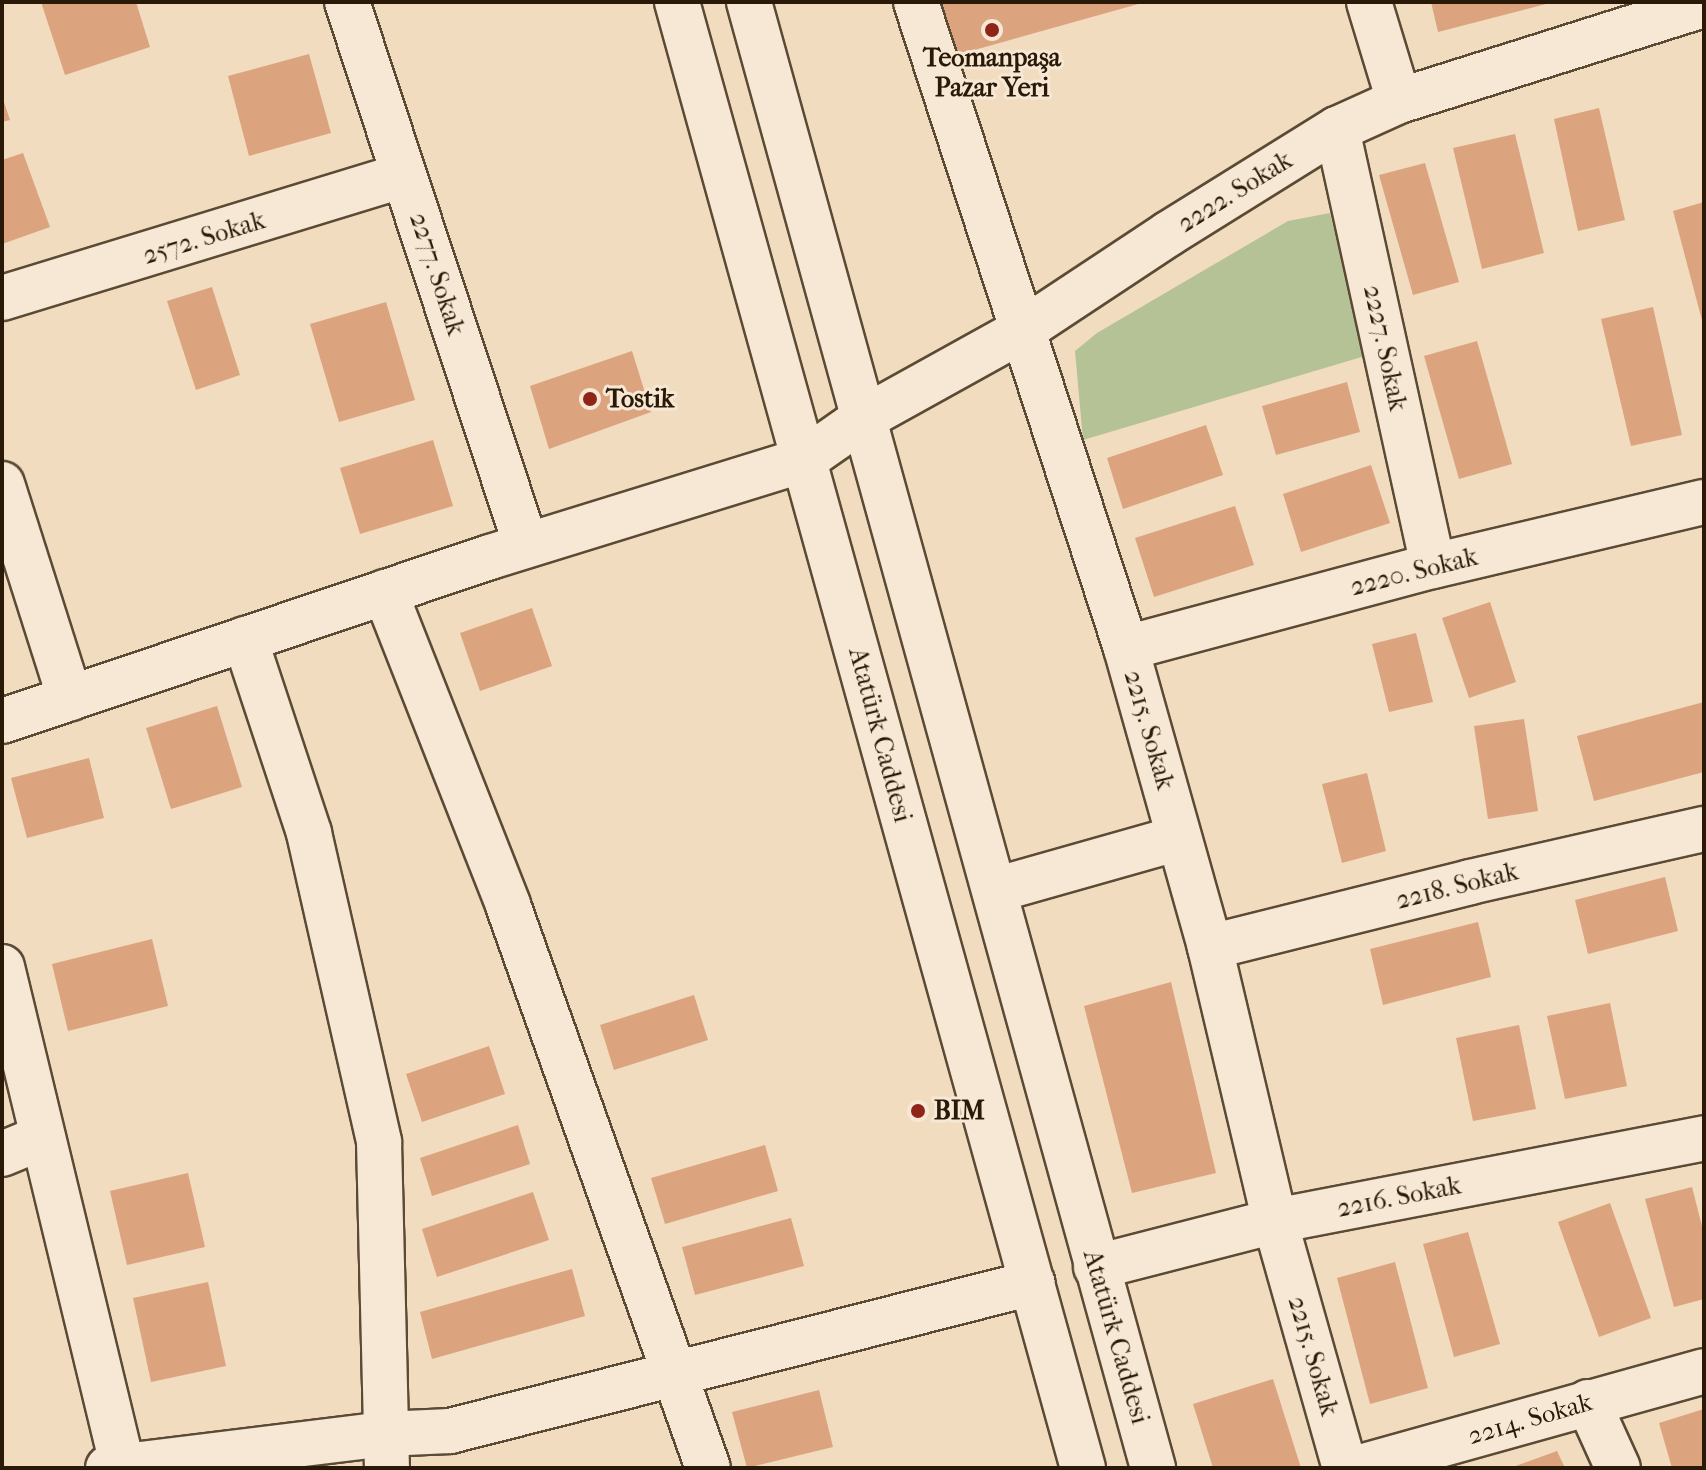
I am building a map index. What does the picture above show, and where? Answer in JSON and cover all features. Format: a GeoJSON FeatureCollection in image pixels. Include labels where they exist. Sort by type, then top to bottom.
{"type":"FeatureCollection","features":[{"type":"Feature","properties":{"kind":"street","name":"2277. Sokak"},"geometry":{"type":"LineString","coordinates":[[347,2],[526,545]]}},
{"type":"Feature","properties":{"kind":"street","name":"Atatürk Caddesi"},"geometry":{"type":"LineString","coordinates":[[677,2],[1083,1468]]}},
{"type":"Feature","properties":{"kind":"street","name":"Atatürk Caddesi"},"geometry":{"type":"LineString","coordinates":[[749,2],[1153,1468]]}},
{"type":"Feature","properties":{"kind":"street","name":"2215. Sokak"},"geometry":{"type":"LineString","coordinates":[[916,2],[1126,648],[1210,947],[1275,1221],[1345,1468]]}},
{"type":"Feature","properties":{"kind":"street"},"geometry":{"type":"LineString","coordinates":[[1369,2],[1399,101]]}},
{"type":"Feature","properties":{"kind":"street","name":"2222. Sokak"},"geometry":{"type":"LineString","coordinates":[[2,721],[526,545],[804,460],[864,418],[1023,330],[1168,234],[1337,129],[1399,101],[1704,5]]}},
{"type":"Feature","properties":{"kind":"street","name":"2227. Sokak"},"geometry":{"type":"LineString","coordinates":[[1337,129],[1433,566]]}},
{"type":"Feature","properties":{"kind":"street","name":"2572. Sokak"},"geometry":{"type":"LineString","coordinates":[[2,298],[404,175]]}},
{"type":"Feature","properties":{"kind":"street"},"geometry":{"type":"LineString","coordinates":[[2,484],[70,698]]}},
{"type":"Feature","properties":{"kind":"street","name":"2220. Sokak"},"geometry":{"type":"LineString","coordinates":[[1126,648],[1433,566],[1704,502]]}},
{"type":"Feature","properties":{"kind":"street"},"geometry":{"type":"LineString","coordinates":[[385,592],[508,905],[708,1468]]}},
{"type":"Feature","properties":{"kind":"street"},"geometry":{"type":"LineString","coordinates":[[245,639],[309,833],[379,1142],[385,1451]]}},
{"type":"Feature","properties":{"kind":"street","name":"2218. Sokak"},"geometry":{"type":"LineString","coordinates":[[1210,947],[1470,882],[1704,829]]}},
{"type":"Feature","properties":{"kind":"street"},"geometry":{"type":"LineString","coordinates":[[995,890],[1179,838]]}},
{"type":"Feature","properties":{"kind":"street"},"geometry":{"type":"LineString","coordinates":[[2,967],[118,1467],[385,1451],[450,1431],[1032,1283]]}},
{"type":"Feature","properties":{"kind":"street"},"geometry":{"type":"LineString","coordinates":[[2,1154],[43,1137]]}},
{"type":"Feature","properties":{"kind":"street","name":"2216. Sokak"},"geometry":{"type":"LineString","coordinates":[[1096,1267],[1275,1221],[1704,1138]]}},
{"type":"Feature","properties":{"kind":"street","name":"2214. Sokak"},"geometry":{"type":"LineString","coordinates":[[1357,1468],[1704,1371]]}},
{"type":"Feature","properties":{"kind":"street"},"geometry":{"type":"LineString","coordinates":[[1588,1402],[1618,1468]]}},
{"type":"Feature","properties":{"kind":"green space"},"geometry":{"type":"Polygon","coordinates":[[[1330,213],[1365,356],[1083,440],[1075,351],[1097,333],[1288,221],[1330,213]]]}},
{"type":"Feature","properties":{"kind":"building"},"geometry":{"type":"Polygon","coordinates":[[[41,2],[136,2],[150,47],[65,75],[41,2]]]}},
{"type":"Feature","properties":{"kind":"building","name":"Teomanpaşa Pazar Yeri"},"geometry":{"type":"Polygon","coordinates":[[[931,2],[1142,2],[1142,3],[946,58],[931,2]]]}},
{"type":"Feature","properties":{"kind":"building"},"geometry":{"type":"Polygon","coordinates":[[[1431,2],[1550,2],[1550,3],[1438,32],[1431,2]]]}},
{"type":"Feature","properties":{"kind":"building"},"geometry":{"type":"Polygon","coordinates":[[[309,54],[331,133],[249,156],[228,76],[309,54]]]}},
{"type":"Feature","properties":{"kind":"building"},"geometry":{"type":"Polygon","coordinates":[[[2,96],[10,120],[2,122],[2,96]]]}},
{"type":"Feature","properties":{"kind":"building"},"geometry":{"type":"Polygon","coordinates":[[[1599,108],[1625,220],[1578,231],[1554,119],[1599,108]]]}},
{"type":"Feature","properties":{"kind":"building"},"geometry":{"type":"Polygon","coordinates":[[[1515,134],[1544,253],[1482,269],[1453,148],[1515,134]]]}},
{"type":"Feature","properties":{"kind":"building"},"geometry":{"type":"Polygon","coordinates":[[[23,153],[50,227],[2,244],[2,160],[23,153]]]}},
{"type":"Feature","properties":{"kind":"building"},"geometry":{"type":"Polygon","coordinates":[[[1425,163],[1459,282],[1413,295],[1379,175],[1425,163]]]}},
{"type":"Feature","properties":{"kind":"building"},"geometry":{"type":"Polygon","coordinates":[[[1704,202],[1704,324],[1703,324],[1673,211],[1704,202]]]}},
{"type":"Feature","properties":{"kind":"building"},"geometry":{"type":"Polygon","coordinates":[[[212,287],[240,375],[196,390],[167,301],[212,287]]]}},
{"type":"Feature","properties":{"kind":"building"},"geometry":{"type":"Polygon","coordinates":[[[386,302],[415,400],[339,422],[310,324],[386,302]]]}},
{"type":"Feature","properties":{"kind":"building"},"geometry":{"type":"Polygon","coordinates":[[[1653,307],[1682,435],[1631,446],[1601,319],[1653,307]]]}},
{"type":"Feature","properties":{"kind":"building"},"geometry":{"type":"Polygon","coordinates":[[[1477,341],[1512,464],[1459,479],[1424,356],[1477,341]]]}},
{"type":"Feature","properties":{"kind":"building","name":"Tostik"},"geometry":{"type":"Polygon","coordinates":[[[632,351],[651,412],[549,449],[530,386],[632,351]]]}},
{"type":"Feature","properties":{"kind":"building"},"geometry":{"type":"Polygon","coordinates":[[[1347,382],[1360,432],[1276,455],[1262,406],[1347,382]]]}},
{"type":"Feature","properties":{"kind":"building"},"geometry":{"type":"Polygon","coordinates":[[[1206,425],[1223,475],[1123,509],[1107,458],[1206,425]]]}},
{"type":"Feature","properties":{"kind":"building"},"geometry":{"type":"Polygon","coordinates":[[[433,440],[453,506],[360,534],[340,468],[433,440]]]}},
{"type":"Feature","properties":{"kind":"building"},"geometry":{"type":"Polygon","coordinates":[[[1371,465],[1390,523],[1301,552],[1283,494],[1371,465]]]}},
{"type":"Feature","properties":{"kind":"building"},"geometry":{"type":"Polygon","coordinates":[[[1235,506],[1254,565],[1154,597],[1135,538],[1235,506]]]}},
{"type":"Feature","properties":{"kind":"building"},"geometry":{"type":"Polygon","coordinates":[[[1490,602],[1516,682],[1469,698],[1442,618],[1490,602]]]}},
{"type":"Feature","properties":{"kind":"building"},"geometry":{"type":"Polygon","coordinates":[[[532,608],[552,666],[480,691],[460,633],[532,608]]]}},
{"type":"Feature","properties":{"kind":"building"},"geometry":{"type":"Polygon","coordinates":[[[1416,633],[1433,702],[1389,712],[1372,644],[1416,633]]]}},
{"type":"Feature","properties":{"kind":"building"},"geometry":{"type":"Polygon","coordinates":[[[1704,702],[1704,772],[1594,801],[1577,736],[1704,702]]]}},
{"type":"Feature","properties":{"kind":"building"},"geometry":{"type":"Polygon","coordinates":[[[217,706],[242,787],[171,809],[146,728],[217,706]]]}},
{"type":"Feature","properties":{"kind":"building"},"geometry":{"type":"Polygon","coordinates":[[[1524,719],[1538,811],[1488,819],[1474,726],[1524,719]]]}},
{"type":"Feature","properties":{"kind":"building"},"geometry":{"type":"Polygon","coordinates":[[[89,758],[104,818],[27,838],[11,778],[89,758]]]}},
{"type":"Feature","properties":{"kind":"building"},"geometry":{"type":"Polygon","coordinates":[[[1367,773],[1386,851],[1342,863],[1322,784],[1367,773]]]}},
{"type":"Feature","properties":{"kind":"building"},"geometry":{"type":"Polygon","coordinates":[[[1665,877],[1678,931],[1588,954],[1575,900],[1665,877]]]}},
{"type":"Feature","properties":{"kind":"building"},"geometry":{"type":"Polygon","coordinates":[[[1478,922],[1491,977],[1383,1005],[1370,949],[1478,922]]]}},
{"type":"Feature","properties":{"kind":"building"},"geometry":{"type":"Polygon","coordinates":[[[152,939],[168,1006],[68,1031],[52,964],[152,939]]]}},
{"type":"Feature","properties":{"kind":"building"},"geometry":{"type":"Polygon","coordinates":[[[1171,982],[1216,1173],[1132,1193],[1084,1006],[1171,982]]]}},
{"type":"Feature","properties":{"kind":"building"},"geometry":{"type":"Polygon","coordinates":[[[694,995],[708,1040],[614,1070],[600,1025],[694,995]]]}},
{"type":"Feature","properties":{"kind":"building"},"geometry":{"type":"Polygon","coordinates":[[[1610,1003],[1627,1086],[1565,1099],[1547,1016],[1610,1003]]]}},
{"type":"Feature","properties":{"kind":"building"},"geometry":{"type":"Polygon","coordinates":[[[1519,1025],[1536,1109],[1473,1121],[1456,1038],[1519,1025]]]}},
{"type":"Feature","properties":{"kind":"building"},"geometry":{"type":"Polygon","coordinates":[[[489,1046],[505,1094],[422,1122],[406,1074],[489,1046]]]}},
{"type":"Feature","properties":{"kind":"building"},"geometry":{"type":"Polygon","coordinates":[[[518,1125],[530,1164],[432,1196],[420,1158],[518,1125]]]}},
{"type":"Feature","properties":{"kind":"building"},"geometry":{"type":"Polygon","coordinates":[[[765,1145],[778,1191],[665,1224],[651,1178],[765,1145]]]}},
{"type":"Feature","properties":{"kind":"building"},"geometry":{"type":"Polygon","coordinates":[[[188,1173],[205,1247],[127,1265],[110,1191],[188,1173]]]}},
{"type":"Feature","properties":{"kind":"building"},"geometry":{"type":"Polygon","coordinates":[[[1692,1187],[1704,1234],[1704,1299],[1674,1307],[1645,1199],[1692,1187]]]}},
{"type":"Feature","properties":{"kind":"building"},"geometry":{"type":"Polygon","coordinates":[[[533,1192],[549,1240],[437,1277],[422,1229],[533,1192]]]}},
{"type":"Feature","properties":{"kind":"building"},"geometry":{"type":"Polygon","coordinates":[[[1610,1203],[1651,1318],[1599,1337],[1558,1222],[1610,1203]]]}},
{"type":"Feature","properties":{"kind":"building"},"geometry":{"type":"Polygon","coordinates":[[[791,1218],[804,1266],[695,1295],[682,1247],[791,1218]]]}},
{"type":"Feature","properties":{"kind":"building"},"geometry":{"type":"Polygon","coordinates":[[[1468,1232],[1500,1344],[1454,1357],[1423,1244],[1468,1232]]]}},
{"type":"Feature","properties":{"kind":"building"},"geometry":{"type":"Polygon","coordinates":[[[1395,1262],[1428,1388],[1370,1404],[1337,1278],[1395,1262]]]}},
{"type":"Feature","properties":{"kind":"building"},"geometry":{"type":"Polygon","coordinates":[[[572,1269],[585,1316],[432,1359],[420,1312],[572,1269]]]}},
{"type":"Feature","properties":{"kind":"building"},"geometry":{"type":"Polygon","coordinates":[[[208,1282],[226,1366],[151,1382],[133,1298],[208,1282]]]}},
{"type":"Feature","properties":{"kind":"building"},"geometry":{"type":"Polygon","coordinates":[[[1273,1379],[1301,1468],[1213,1468],[1193,1404],[1273,1379]]]}},
{"type":"Feature","properties":{"kind":"building"},"geometry":{"type":"Polygon","coordinates":[[[819,1390],[833,1447],[747,1468],[732,1412],[819,1390]]]}},
{"type":"Feature","properties":{"kind":"building"},"geometry":{"type":"Polygon","coordinates":[[[1704,1409],[1704,1468],[1672,1468],[1659,1423],[1704,1409]]]}},
{"type":"Feature","properties":{"kind":"building"},"geometry":{"type":"Polygon","coordinates":[[[1557,1451],[1565,1468],[1510,1468],[1557,1451]]]}},
{"type":"Feature","properties":{"kind":"place","name":"Teomanpaşa Pazar Yeri"},"geometry":{"type":"Point","coordinates":[992,30]}},
{"type":"Feature","properties":{"kind":"place","name":"Tostik"},"geometry":{"type":"Point","coordinates":[590,399]}},
{"type":"Feature","properties":{"kind":"place","name":"BIM"},"geometry":{"type":"Point","coordinates":[918,1111]}}]}
